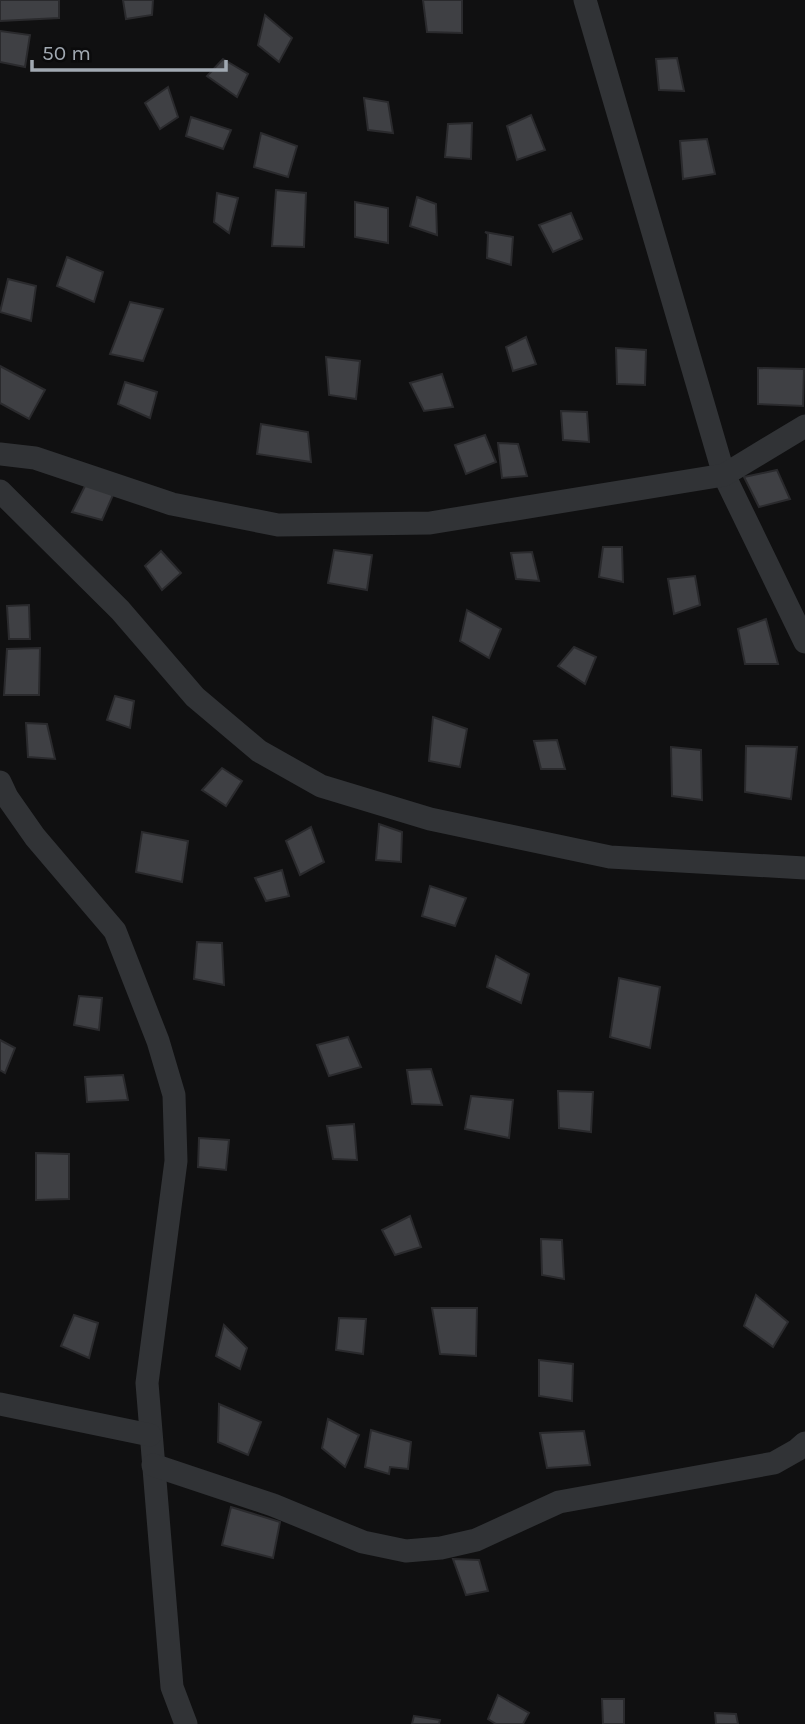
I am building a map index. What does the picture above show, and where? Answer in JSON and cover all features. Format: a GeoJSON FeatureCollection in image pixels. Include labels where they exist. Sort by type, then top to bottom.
{"type":"FeatureCollection","features":[{"type":"Feature","properties":{"kind":"street"},"geometry":{"type":"LineString","coordinates":[[585,0],[724,475],[805,642]]}},
{"type":"Feature","properties":{"kind":"street"},"geometry":{"type":"LineString","coordinates":[[0,454],[36,458],[172,504],[278,525],[430,523],[724,475],[805,426]]}},
{"type":"Feature","properties":{"kind":"street"},"geometry":{"type":"LineString","coordinates":[[0,491],[120,610],[195,697],[260,751],[321,786],[430,819],[610,857],[805,868]]}},
{"type":"Feature","properties":{"kind":"street"},"geometry":{"type":"LineString","coordinates":[[0,782],[7,797],[35,837],[115,931],[158,1041],[174,1095],[176,1161],[147,1383],[172,1687],[186,1724]]}},
{"type":"Feature","properties":{"kind":"street"},"geometry":{"type":"LineString","coordinates":[[0,1404],[150,1435]]}},
{"type":"Feature","properties":{"kind":"street"},"geometry":{"type":"LineString","coordinates":[[153,1465],[273,1505],[363,1542],[407,1551],[440,1548],[476,1540],[559,1502],[774,1463],[805,1443]]}},
{"type":"Feature","properties":{"kind":"building"},"geometry":{"type":"Polygon","coordinates":[[[0,0],[59,0],[59,18],[0,21],[0,0]]]}},
{"type":"Feature","properties":{"kind":"building"},"geometry":{"type":"Polygon","coordinates":[[[123,0],[153,0],[152,15],[126,19],[123,0]]]}},
{"type":"Feature","properties":{"kind":"building"},"geometry":{"type":"Polygon","coordinates":[[[423,0],[462,0],[462,33],[427,32],[423,0]]]}},
{"type":"Feature","properties":{"kind":"building"},"geometry":{"type":"Polygon","coordinates":[[[265,15],[292,38],[279,62],[258,45],[265,15]]]}},
{"type":"Feature","properties":{"kind":"building"},"geometry":{"type":"Polygon","coordinates":[[[0,31],[30,35],[25,67],[0,62],[0,31]]]}},
{"type":"Feature","properties":{"kind":"building"},"geometry":{"type":"Polygon","coordinates":[[[677,58],[684,91],[659,90],[656,59],[677,58]]]}},
{"type":"Feature","properties":{"kind":"building"},"geometry":{"type":"Polygon","coordinates":[[[223,59],[248,74],[237,97],[207,76],[223,59]]]}},
{"type":"Feature","properties":{"kind":"building"},"geometry":{"type":"Polygon","coordinates":[[[168,87],[178,117],[160,129],[145,103],[168,87]]]}},
{"type":"Feature","properties":{"kind":"building"},"geometry":{"type":"Polygon","coordinates":[[[364,98],[388,102],[393,133],[368,130],[364,98]]]}},
{"type":"Feature","properties":{"kind":"building"},"geometry":{"type":"Polygon","coordinates":[[[531,115],[545,150],[517,160],[507,126],[531,115]]]}},
{"type":"Feature","properties":{"kind":"building"},"geometry":{"type":"Polygon","coordinates":[[[191,117],[231,130],[223,149],[186,136],[191,117]]]}},
{"type":"Feature","properties":{"kind":"building"},"geometry":{"type":"Polygon","coordinates":[[[472,123],[471,159],[445,157],[448,124],[472,123]]]}},
{"type":"Feature","properties":{"kind":"building"},"geometry":{"type":"Polygon","coordinates":[[[261,133],[297,146],[288,177],[254,167],[261,133]]]}},
{"type":"Feature","properties":{"kind":"building"},"geometry":{"type":"Polygon","coordinates":[[[707,139],[715,174],[683,179],[680,141],[707,139]]]}},
{"type":"Feature","properties":{"kind":"building"},"geometry":{"type":"Polygon","coordinates":[[[276,190],[306,193],[304,247],[272,246],[276,190]]]}},
{"type":"Feature","properties":{"kind":"building"},"geometry":{"type":"Polygon","coordinates":[[[217,193],[238,198],[229,233],[214,222],[217,193]]]}},
{"type":"Feature","properties":{"kind":"building"},"geometry":{"type":"Polygon","coordinates":[[[417,197],[436,204],[437,235],[410,226],[417,197]]]}},
{"type":"Feature","properties":{"kind":"building"},"geometry":{"type":"Polygon","coordinates":[[[355,202],[388,208],[388,243],[355,237],[355,202]]]}},
{"type":"Feature","properties":{"kind":"building"},"geometry":{"type":"Polygon","coordinates":[[[571,213],[582,239],[553,252],[539,225],[571,213]]]}},
{"type":"Feature","properties":{"kind":"building"},"geometry":{"type":"Polygon","coordinates":[[[485,232],[513,237],[511,265],[487,258],[488,234],[485,232]]]}},
{"type":"Feature","properties":{"kind":"building"},"geometry":{"type":"Polygon","coordinates":[[[67,257],[103,272],[94,302],[57,286],[67,257]]]}},
{"type":"Feature","properties":{"kind":"building"},"geometry":{"type":"Polygon","coordinates":[[[8,279],[36,286],[31,321],[0,312],[8,279]]]}},
{"type":"Feature","properties":{"kind":"building"},"geometry":{"type":"Polygon","coordinates":[[[130,302],[163,309],[143,361],[110,354],[130,302]]]}},
{"type":"Feature","properties":{"kind":"building"},"geometry":{"type":"Polygon","coordinates":[[[526,337],[536,364],[513,371],[506,347],[526,337]]]}},
{"type":"Feature","properties":{"kind":"building"},"geometry":{"type":"Polygon","coordinates":[[[616,348],[646,350],[645,385],[617,384],[616,348]]]}},
{"type":"Feature","properties":{"kind":"building"},"geometry":{"type":"Polygon","coordinates":[[[326,357],[360,361],[356,399],[329,395],[326,357]]]}},
{"type":"Feature","properties":{"kind":"building"},"geometry":{"type":"Polygon","coordinates":[[[0,366],[45,390],[29,419],[0,403],[0,366]]]}},
{"type":"Feature","properties":{"kind":"building"},"geometry":{"type":"Polygon","coordinates":[[[758,368],[804,369],[803,406],[758,404],[758,368]]]}},
{"type":"Feature","properties":{"kind":"building"},"geometry":{"type":"Polygon","coordinates":[[[442,374],[453,407],[424,411],[410,383],[442,374]]]}},
{"type":"Feature","properties":{"kind":"building"},"geometry":{"type":"Polygon","coordinates":[[[125,382],[157,392],[150,418],[118,404],[125,382]]]}},
{"type":"Feature","properties":{"kind":"building"},"geometry":{"type":"Polygon","coordinates":[[[561,411],[587,412],[589,442],[563,440],[561,411]]]}},
{"type":"Feature","properties":{"kind":"building"},"geometry":{"type":"Polygon","coordinates":[[[261,424],[308,432],[311,462],[257,454],[261,424]]]}},
{"type":"Feature","properties":{"kind":"building"},"geometry":{"type":"Polygon","coordinates":[[[485,435],[496,462],[466,474],[455,445],[485,435]]]}},
{"type":"Feature","properties":{"kind":"building"},"geometry":{"type":"Polygon","coordinates":[[[498,443],[518,444],[527,476],[502,478],[498,443]]]}},
{"type":"Feature","properties":{"kind":"building"},"geometry":{"type":"Polygon","coordinates":[[[777,470],[790,499],[759,507],[744,477],[777,470]]]}},
{"type":"Feature","properties":{"kind":"building"},"geometry":{"type":"Polygon","coordinates":[[[87,482],[113,495],[102,520],[72,512],[87,482]]]}},
{"type":"Feature","properties":{"kind":"building"},"geometry":{"type":"Polygon","coordinates":[[[603,547],[622,547],[623,582],[599,577],[603,547]]]}},
{"type":"Feature","properties":{"kind":"building"},"geometry":{"type":"Polygon","coordinates":[[[334,550],[372,555],[367,590],[328,583],[334,550]]]}},
{"type":"Feature","properties":{"kind":"building"},"geometry":{"type":"Polygon","coordinates":[[[161,551],[181,573],[162,590],[145,566],[161,551]]]}},
{"type":"Feature","properties":{"kind":"building"},"geometry":{"type":"Polygon","coordinates":[[[532,552],[539,581],[516,579],[511,553],[532,552]]]}},
{"type":"Feature","properties":{"kind":"building"},"geometry":{"type":"Polygon","coordinates":[[[695,576],[700,605],[674,614],[668,579],[695,576]]]}},
{"type":"Feature","properties":{"kind":"building"},"geometry":{"type":"Polygon","coordinates":[[[29,605],[30,639],[9,639],[7,606],[29,605]]]}},
{"type":"Feature","properties":{"kind":"building"},"geometry":{"type":"Polygon","coordinates":[[[467,610],[501,629],[489,658],[460,641],[467,610]]]}},
{"type":"Feature","properties":{"kind":"building"},"geometry":{"type":"Polygon","coordinates":[[[766,619],[778,664],[745,664],[738,629],[766,619]]]}},
{"type":"Feature","properties":{"kind":"building"},"geometry":{"type":"Polygon","coordinates":[[[574,647],[596,657],[585,684],[558,666],[574,647]]]}},
{"type":"Feature","properties":{"kind":"building"},"geometry":{"type":"Polygon","coordinates":[[[40,648],[39,695],[4,695],[7,649],[40,648]]]}},
{"type":"Feature","properties":{"kind":"building"},"geometry":{"type":"Polygon","coordinates":[[[115,696],[134,701],[130,728],[107,720],[115,696]]]}},
{"type":"Feature","properties":{"kind":"building"},"geometry":{"type":"Polygon","coordinates":[[[433,717],[467,729],[460,767],[429,761],[433,717]]]}},
{"type":"Feature","properties":{"kind":"building"},"geometry":{"type":"Polygon","coordinates":[[[26,723],[47,724],[55,759],[28,757],[26,723]]]}},
{"type":"Feature","properties":{"kind":"building"},"geometry":{"type":"Polygon","coordinates":[[[557,740],[565,769],[541,769],[534,741],[557,740]]]}},
{"type":"Feature","properties":{"kind":"building"},"geometry":{"type":"Polygon","coordinates":[[[746,746],[797,747],[791,799],[745,792],[746,746]]]}},
{"type":"Feature","properties":{"kind":"building"},"geometry":{"type":"Polygon","coordinates":[[[671,747],[701,750],[702,800],[672,796],[671,747]]]}},
{"type":"Feature","properties":{"kind":"building"},"geometry":{"type":"Polygon","coordinates":[[[222,768],[242,781],[226,806],[202,790],[222,768]]]}},
{"type":"Feature","properties":{"kind":"building"},"geometry":{"type":"Polygon","coordinates":[[[379,824],[402,832],[401,862],[376,860],[379,824]]]}},
{"type":"Feature","properties":{"kind":"building"},"geometry":{"type":"Polygon","coordinates":[[[311,827],[324,862],[300,875],[286,841],[311,827]]]}},
{"type":"Feature","properties":{"kind":"building"},"geometry":{"type":"Polygon","coordinates":[[[142,832],[188,841],[182,882],[136,872],[142,832]]]}},
{"type":"Feature","properties":{"kind":"building"},"geometry":{"type":"Polygon","coordinates":[[[282,870],[289,896],[266,901],[255,878],[282,870]]]}},
{"type":"Feature","properties":{"kind":"building"},"geometry":{"type":"Polygon","coordinates":[[[430,886],[466,898],[455,926],[422,916],[430,886]]]}},
{"type":"Feature","properties":{"kind":"building"},"geometry":{"type":"Polygon","coordinates":[[[197,942],[222,943],[224,985],[194,979],[197,942]]]}},
{"type":"Feature","properties":{"kind":"building"},"geometry":{"type":"Polygon","coordinates":[[[496,956],[529,974],[521,1003],[487,987],[496,956]]]}},
{"type":"Feature","properties":{"kind":"building"},"geometry":{"type":"Polygon","coordinates":[[[619,978],[660,987],[650,1048],[610,1037],[619,978]]]}},
{"type":"Feature","properties":{"kind":"building"},"geometry":{"type":"Polygon","coordinates":[[[79,996],[102,998],[99,1030],[74,1025],[79,996]]]}},
{"type":"Feature","properties":{"kind":"building"},"geometry":{"type":"Polygon","coordinates":[[[348,1037],[361,1067],[329,1076],[317,1045],[348,1037]]]}},
{"type":"Feature","properties":{"kind":"building"},"geometry":{"type":"Polygon","coordinates":[[[0,1040],[15,1048],[5,1073],[0,1070],[0,1040]]]}},
{"type":"Feature","properties":{"kind":"building"},"geometry":{"type":"Polygon","coordinates":[[[431,1069],[442,1105],[412,1104],[407,1070],[431,1069]]]}},
{"type":"Feature","properties":{"kind":"building"},"geometry":{"type":"Polygon","coordinates":[[[123,1075],[128,1100],[87,1102],[85,1077],[123,1075]]]}},
{"type":"Feature","properties":{"kind":"building"},"geometry":{"type":"Polygon","coordinates":[[[558,1091],[593,1092],[591,1132],[559,1128],[558,1091]]]}},
{"type":"Feature","properties":{"kind":"building"},"geometry":{"type":"Polygon","coordinates":[[[471,1096],[513,1100],[509,1138],[465,1129],[471,1096]]]}},
{"type":"Feature","properties":{"kind":"building"},"geometry":{"type":"Polygon","coordinates":[[[354,1124],[357,1160],[333,1159],[327,1126],[354,1124]]]}},
{"type":"Feature","properties":{"kind":"building"},"geometry":{"type":"Polygon","coordinates":[[[199,1138],[229,1140],[226,1170],[198,1167],[199,1138]]]}},
{"type":"Feature","properties":{"kind":"building"},"geometry":{"type":"Polygon","coordinates":[[[36,1153],[69,1154],[69,1199],[36,1200],[36,1153]]]}},
{"type":"Feature","properties":{"kind":"building"},"geometry":{"type":"Polygon","coordinates":[[[410,1216],[421,1247],[395,1255],[382,1230],[410,1216]]]}},
{"type":"Feature","properties":{"kind":"building"},"geometry":{"type":"Polygon","coordinates":[[[541,1239],[562,1240],[564,1279],[542,1275],[541,1239]]]}},
{"type":"Feature","properties":{"kind":"building"},"geometry":{"type":"Polygon","coordinates":[[[756,1295],[788,1322],[773,1347],[744,1326],[756,1295]]]}},
{"type":"Feature","properties":{"kind":"building"},"geometry":{"type":"Polygon","coordinates":[[[432,1308],[477,1308],[476,1356],[440,1354],[432,1308]]]}},
{"type":"Feature","properties":{"kind":"building"},"geometry":{"type":"Polygon","coordinates":[[[74,1315],[98,1323],[89,1358],[61,1346],[74,1315]]]}},
{"type":"Feature","properties":{"kind":"building"},"geometry":{"type":"Polygon","coordinates":[[[339,1318],[366,1319],[363,1354],[336,1350],[339,1318]]]}},
{"type":"Feature","properties":{"kind":"building"},"geometry":{"type":"Polygon","coordinates":[[[224,1325],[247,1348],[240,1369],[216,1356],[224,1325]]]}},
{"type":"Feature","properties":{"kind":"building"},"geometry":{"type":"Polygon","coordinates":[[[539,1360],[573,1364],[572,1401],[539,1396],[539,1360]]]}},
{"type":"Feature","properties":{"kind":"building"},"geometry":{"type":"Polygon","coordinates":[[[219,1404],[261,1422],[248,1455],[218,1442],[219,1404]]]}},
{"type":"Feature","properties":{"kind":"building"},"geometry":{"type":"Polygon","coordinates":[[[328,1419],[359,1435],[345,1467],[322,1448],[328,1419]]]}},
{"type":"Feature","properties":{"kind":"building"},"geometry":{"type":"Polygon","coordinates":[[[371,1430],[411,1442],[408,1469],[390,1467],[389,1474],[365,1467],[371,1430]]]}},
{"type":"Feature","properties":{"kind":"building"},"geometry":{"type":"Polygon","coordinates":[[[584,1431],[590,1465],[547,1468],[540,1433],[584,1431]]]}},
{"type":"Feature","properties":{"kind":"building"},"geometry":{"type":"Polygon","coordinates":[[[231,1507],[280,1522],[273,1558],[222,1545],[231,1507]]]}},
{"type":"Feature","properties":{"kind":"building"},"geometry":{"type":"Polygon","coordinates":[[[453,1559],[479,1560],[488,1591],[466,1595],[453,1559]]]}},
{"type":"Feature","properties":{"kind":"building"},"geometry":{"type":"Polygon","coordinates":[[[498,1695],[529,1713],[523,1724],[496,1724],[488,1719],[498,1695]]]}},
{"type":"Feature","properties":{"kind":"building"},"geometry":{"type":"Polygon","coordinates":[[[602,1699],[624,1699],[624,1724],[603,1724],[602,1699]]]}},
{"type":"Feature","properties":{"kind":"building"},"geometry":{"type":"Polygon","coordinates":[[[715,1713],[736,1714],[738,1724],[716,1724],[715,1713]]]}},
{"type":"Feature","properties":{"kind":"building"},"geometry":{"type":"Polygon","coordinates":[[[414,1716],[440,1720],[439,1724],[412,1724],[414,1716]]]}}]}
